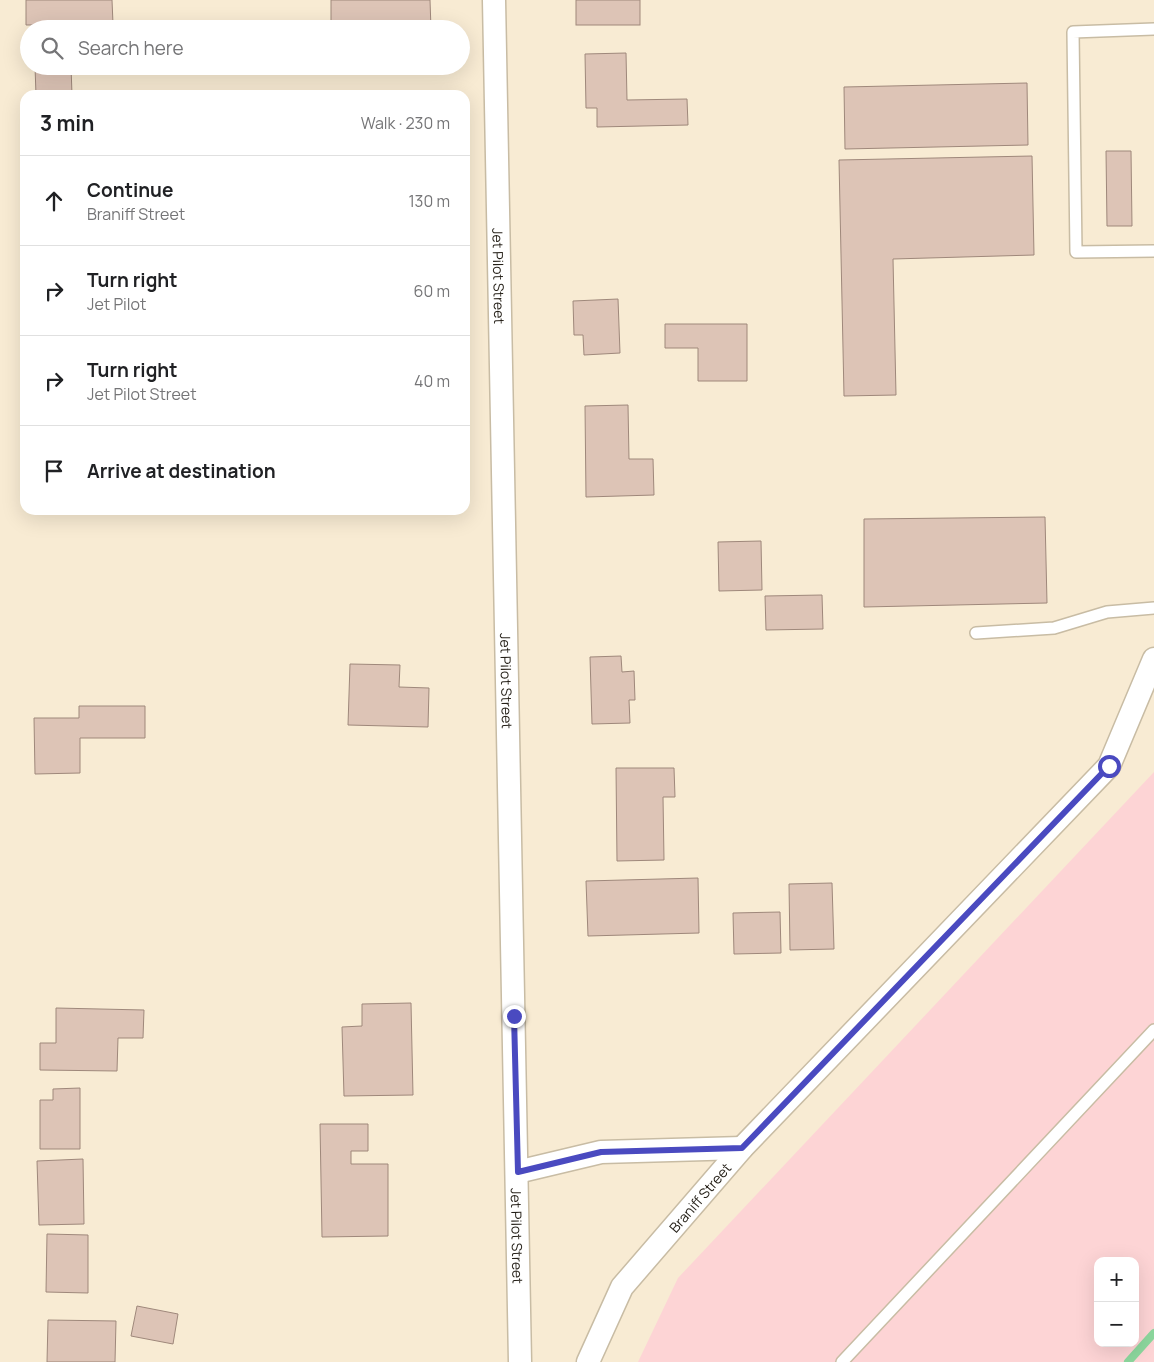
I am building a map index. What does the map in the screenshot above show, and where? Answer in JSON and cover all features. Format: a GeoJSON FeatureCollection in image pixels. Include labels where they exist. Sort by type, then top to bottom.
{"type":"FeatureCollection","features":[{"type":"Feature","properties":{"kind":"street","name":"Jet Pilot Street"},"geometry":{"type":"LineString","coordinates":[[494,0],[518,1172],[520,1362]]}},
{"type":"Feature","properties":{"kind":"street","name":"Braniff Street"},"geometry":{"type":"LineString","coordinates":[[588,1362],[622,1287],[742,1148],[1109,766],[1154,659]]}},
{"type":"Feature","properties":{"kind":"street"},"geometry":{"type":"LineString","coordinates":[[518,1172],[601,1152],[742,1148]]}},
{"type":"Feature","properties":{"kind":"lane"},"geometry":{"type":"LineString","coordinates":[[1154,28],[1073,32],[1076,252],[1154,251]]}},
{"type":"Feature","properties":{"kind":"lane"},"geometry":{"type":"LineString","coordinates":[[976,633],[1054,628],[1107,612],[1154,608]]}},
{"type":"Feature","properties":{"kind":"lane"},"geometry":{"type":"LineString","coordinates":[[842,1362],[1154,1030]]}},
{"type":"Feature","properties":{"kind":"shaded area"},"geometry":{"type":"Polygon","coordinates":[[[1154,772],[1154,1362],[638,1362],[678,1278],[1154,772]]]}},
{"type":"Feature","properties":{"kind":"building"},"geometry":{"type":"Polygon","coordinates":[[[26,0],[112,0],[113,20],[26,20],[26,0]]]}},
{"type":"Feature","properties":{"kind":"building"},"geometry":{"type":"Polygon","coordinates":[[[331,0],[430,0],[431,20],[331,20],[331,0]]]}},
{"type":"Feature","properties":{"kind":"building"},"geometry":{"type":"Polygon","coordinates":[[[576,0],[640,0],[640,25],[576,25],[576,0]]]}},
{"type":"Feature","properties":{"kind":"building"},"geometry":{"type":"Polygon","coordinates":[[[626,53],[627,100],[687,99],[688,125],[597,127],[597,108],[586,108],[585,54],[626,53]]]}},
{"type":"Feature","properties":{"kind":"building"},"geometry":{"type":"Polygon","coordinates":[[[35,75],[71,75],[72,90],[36,90],[35,75]]]}},
{"type":"Feature","properties":{"kind":"building"},"geometry":{"type":"Polygon","coordinates":[[[1027,83],[1028,145],[845,149],[844,87],[1027,83]]]}},
{"type":"Feature","properties":{"kind":"building"},"geometry":{"type":"Polygon","coordinates":[[[1106,151],[1131,151],[1132,226],[1107,226],[1106,151]]]}},
{"type":"Feature","properties":{"kind":"building"},"geometry":{"type":"Polygon","coordinates":[[[1032,156],[1034,255],[893,259],[896,395],[844,396],[839,160],[1032,156]]]}},
{"type":"Feature","properties":{"kind":"building"},"geometry":{"type":"Polygon","coordinates":[[[618,299],[620,353],[584,355],[583,335],[574,335],[573,301],[618,299]]]}},
{"type":"Feature","properties":{"kind":"building"},"geometry":{"type":"Polygon","coordinates":[[[665,324],[747,324],[747,381],[698,381],[698,348],[665,348],[665,324]]]}},
{"type":"Feature","properties":{"kind":"building"},"geometry":{"type":"Polygon","coordinates":[[[628,405],[629,459],[653,459],[654,495],[586,497],[585,406],[628,405]]]}},
{"type":"Feature","properties":{"kind":"building"},"geometry":{"type":"Polygon","coordinates":[[[1045,517],[1047,603],[864,607],[864,519],[1045,517]]]}},
{"type":"Feature","properties":{"kind":"building"},"geometry":{"type":"Polygon","coordinates":[[[761,541],[762,590],[719,591],[718,542],[761,541]]]}},
{"type":"Feature","properties":{"kind":"building"},"geometry":{"type":"Polygon","coordinates":[[[822,595],[823,629],[766,630],[765,596],[822,595]]]}},
{"type":"Feature","properties":{"kind":"building"},"geometry":{"type":"Polygon","coordinates":[[[621,656],[622,672],[634,671],[635,700],[629,700],[630,723],[592,724],[590,657],[621,656]]]}},
{"type":"Feature","properties":{"kind":"building"},"geometry":{"type":"Polygon","coordinates":[[[350,664],[400,665],[399,687],[429,688],[428,727],[348,725],[350,664]]]}},
{"type":"Feature","properties":{"kind":"building"},"geometry":{"type":"Polygon","coordinates":[[[79,706],[145,706],[145,738],[80,738],[80,773],[35,774],[34,718],[79,718],[79,706]]]}},
{"type":"Feature","properties":{"kind":"building"},"geometry":{"type":"Polygon","coordinates":[[[616,768],[674,768],[675,797],[663,797],[664,860],[617,861],[616,768]]]}},
{"type":"Feature","properties":{"kind":"building"},"geometry":{"type":"Polygon","coordinates":[[[698,878],[699,933],[588,936],[586,881],[698,878]]]}},
{"type":"Feature","properties":{"kind":"building"},"geometry":{"type":"Polygon","coordinates":[[[832,883],[834,949],[790,950],[789,884],[832,883]]]}},
{"type":"Feature","properties":{"kind":"building"},"geometry":{"type":"Polygon","coordinates":[[[780,912],[781,953],[734,954],[733,913],[780,912]]]}},
{"type":"Feature","properties":{"kind":"building"},"geometry":{"type":"Polygon","coordinates":[[[411,1003],[413,1095],[344,1096],[342,1027],[362,1026],[362,1004],[411,1003]]]}},
{"type":"Feature","properties":{"kind":"building"},"geometry":{"type":"Polygon","coordinates":[[[56,1008],[144,1010],[143,1038],[118,1038],[117,1071],[40,1070],[40,1043],[56,1043],[56,1008]]]}},
{"type":"Feature","properties":{"kind":"building"},"geometry":{"type":"Polygon","coordinates":[[[80,1088],[80,1149],[40,1149],[40,1100],[53,1100],[53,1089],[80,1088]]]}},
{"type":"Feature","properties":{"kind":"building"},"geometry":{"type":"Polygon","coordinates":[[[320,1124],[368,1124],[368,1151],[351,1151],[351,1164],[388,1164],[388,1236],[322,1237],[320,1124]]]}},
{"type":"Feature","properties":{"kind":"building"},"geometry":{"type":"Polygon","coordinates":[[[83,1159],[84,1224],[39,1225],[37,1161],[83,1159]]]}},
{"type":"Feature","properties":{"kind":"building"},"geometry":{"type":"Polygon","coordinates":[[[47,1234],[88,1235],[88,1293],[46,1292],[47,1234]]]}},
{"type":"Feature","properties":{"kind":"building"},"geometry":{"type":"Polygon","coordinates":[[[137,1306],[178,1314],[173,1344],[131,1336],[137,1306]]]}},
{"type":"Feature","properties":{"kind":"building"},"geometry":{"type":"Polygon","coordinates":[[[48,1320],[116,1321],[115,1362],[47,1362],[48,1320]]]}},
{"type":"Feature","properties":{"kind":"waterway"},"geometry":{"type":"LineString","coordinates":[[1128,1362],[1154,1333]]}},
{"type":"Feature","properties":{"kind":"route"},"geometry":{"type":"LineString","coordinates":[[514,1016],[518,1172],[601,1152],[742,1148],[1109,766]]}}]}
